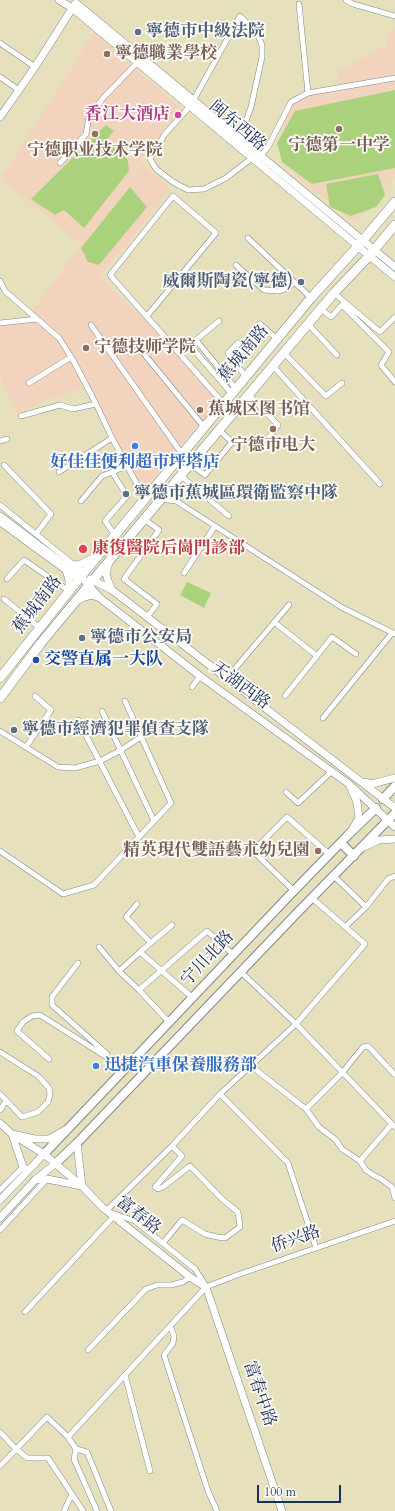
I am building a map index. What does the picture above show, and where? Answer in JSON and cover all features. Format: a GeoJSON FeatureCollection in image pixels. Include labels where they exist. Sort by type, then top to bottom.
{"type":"FeatureCollection","features":[{"type":"Feature","properties":{"kind":"highway","name":"蕉城南路"},"geometry":{"type":"LineString","coordinates":[[0,678],[145,498],[311,298],[395,202]]}},
{"type":"Feature","properties":{"kind":"highway","name":"蕉城南路"},"geometry":{"type":"LineString","coordinates":[[0,698],[74,604],[144,519],[308,324],[395,225]]}},
{"type":"Feature","properties":{"kind":"main road","name":"闽东西路"},"geometry":{"type":"LineString","coordinates":[[59,0],[75,4],[192,104],[252,158],[360,243],[395,267]]}},
{"type":"Feature","properties":{"kind":"main road","name":"闽东西路"},"geometry":{"type":"LineString","coordinates":[[75,4],[138,62],[260,156],[360,243]]}},
{"type":"Feature","properties":{"kind":"main road"},"geometry":{"type":"LineString","coordinates":[[0,118],[35,67],[75,4]]}},
{"type":"Feature","properties":{"kind":"main road","name":"闽东西路"},"geometry":{"type":"LineString","coordinates":[[372,252],[395,277]]}},
{"type":"Feature","properties":{"kind":"main road"},"geometry":{"type":"LineString","coordinates":[[0,516],[91,583]]}},
{"type":"Feature","properties":{"kind":"main road"},"geometry":{"type":"LineString","coordinates":[[64,564],[79,565],[98,555]]}},
{"type":"Feature","properties":{"kind":"main road"},"geometry":{"type":"LineString","coordinates":[[109,561],[106,573],[112,590]]}},
{"type":"Feature","properties":{"kind":"main road"},"geometry":{"type":"LineString","coordinates":[[64,564],[67,572],[69,591]]}},
{"type":"Feature","properties":{"kind":"main road","name":"天湖西路"},"geometry":{"type":"LineString","coordinates":[[91,583],[112,590],[395,808]]}},
{"type":"Feature","properties":{"kind":"main road","name":"天湖西路"},"geometry":{"type":"LineString","coordinates":[[91,583],[100,598],[200,676],[342,778],[395,827]]}},
{"type":"Feature","properties":{"kind":"main road"},"geometry":{"type":"LineString","coordinates":[[74,604],[84,596],[92,595],[100,598]]}},
{"type":"Feature","properties":{"kind":"main road"},"geometry":{"type":"LineString","coordinates":[[342,778],[348,771]]}},
{"type":"Feature","properties":{"kind":"main road"},"geometry":{"type":"LineString","coordinates":[[361,781],[372,784],[395,778]]}},
{"type":"Feature","properties":{"kind":"main road"},"geometry":{"type":"LineString","coordinates":[[348,835],[359,818],[357,802],[349,784]]}},
{"type":"Feature","properties":{"kind":"main road","name":"宁川北路"},"geometry":{"type":"LineString","coordinates":[[44,1154],[122,1067],[193,998],[294,891],[376,808],[395,786]]}},
{"type":"Feature","properties":{"kind":"main road","name":"宁川北路"},"geometry":{"type":"LineString","coordinates":[[56,1163],[395,813]]}},
{"type":"Feature","properties":{"kind":"main road"},"geometry":{"type":"LineString","coordinates":[[362,848],[379,840],[395,839]]}},
{"type":"Feature","properties":{"kind":"main road"},"geometry":{"type":"LineString","coordinates":[[341,843],[354,856]]}},
{"type":"Feature","properties":{"kind":"main road"},"geometry":{"type":"LineString","coordinates":[[1,1125],[12,1134],[35,1139],[48,1139],[68,1128]]}},
{"type":"Feature","properties":{"kind":"main road"},"geometry":{"type":"LineString","coordinates":[[12,1134],[25,1168]]}},
{"type":"Feature","properties":{"kind":"main road","name":"富春路"},"geometry":{"type":"LineString","coordinates":[[12,1134],[56,1163],[82,1186],[106,1211],[190,1277],[206,1287]]}},
{"type":"Feature","properties":{"kind":"main road"},"geometry":{"type":"LineString","coordinates":[[35,1180],[47,1179],[82,1186],[77,1143]]}},
{"type":"Feature","properties":{"kind":"main road"},"geometry":{"type":"LineString","coordinates":[[0,1200],[25,1168],[44,1154]]}},
{"type":"Feature","properties":{"kind":"main road"},"geometry":{"type":"LineString","coordinates":[[0,1218],[35,1180],[56,1163]]}},
{"type":"Feature","properties":{"kind":"main road","name":"富春中路"},"geometry":{"type":"LineString","coordinates":[[206,1287],[282,1511]]}},
{"type":"Feature","properties":{"kind":"street"},"geometry":{"type":"LineString","coordinates":[[346,0],[352,4],[395,16]]}},
{"type":"Feature","properties":{"kind":"street"},"geometry":{"type":"LineString","coordinates":[[298,4],[308,93]]}},
{"type":"Feature","properties":{"kind":"street"},"geometry":{"type":"LineString","coordinates":[[235,136],[246,121],[251,107],[262,57],[262,45],[257,33],[240,16],[192,104],[165,134],[150,159],[156,169],[173,182],[188,190],[204,189],[226,178],[252,158]]}},
{"type":"Feature","properties":{"kind":"street"},"geometry":{"type":"LineString","coordinates":[[0,43],[35,67]]}},
{"type":"Feature","properties":{"kind":"street"},"geometry":{"type":"LineString","coordinates":[[60,163],[86,134],[89,117],[103,98],[138,62]]}},
{"type":"Feature","properties":{"kind":"street"},"geometry":{"type":"LineString","coordinates":[[0,77],[19,90]]}},
{"type":"Feature","properties":{"kind":"street"},"geometry":{"type":"LineString","coordinates":[[260,156],[268,147],[291,102],[308,93],[395,78]]}},
{"type":"Feature","properties":{"kind":"street"},"geometry":{"type":"LineString","coordinates":[[147,316],[216,233],[173,196],[110,275],[224,404]]}},
{"type":"Feature","properties":{"kind":"street"},"geometry":{"type":"LineString","coordinates":[[248,238],[311,298]]}},
{"type":"Feature","properties":{"kind":"street"},"geometry":{"type":"LineString","coordinates":[[236,265],[264,290],[279,291],[288,288],[294,282]]}},
{"type":"Feature","properties":{"kind":"street"},"geometry":{"type":"LineString","coordinates":[[0,281],[5,291],[59,338],[72,357],[126,466],[145,498]]}},
{"type":"Feature","properties":{"kind":"street"},"geometry":{"type":"LineString","coordinates":[[334,294],[380,332],[395,317]]}},
{"type":"Feature","properties":{"kind":"street"},"geometry":{"type":"LineString","coordinates":[[321,309],[331,317],[342,305],[389,352],[381,365],[395,382]]}},
{"type":"Feature","properties":{"kind":"street"},"geometry":{"type":"LineString","coordinates":[[0,324],[37,319]]}},
{"type":"Feature","properties":{"kind":"street"},"geometry":{"type":"LineString","coordinates":[[219,321],[196,340],[234,391]]}},
{"type":"Feature","properties":{"kind":"street"},"geometry":{"type":"LineString","coordinates":[[260,324],[277,339]]}},
{"type":"Feature","properties":{"kind":"street"},"geometry":{"type":"LineString","coordinates":[[308,324],[337,355]]}},
{"type":"Feature","properties":{"kind":"street"},"geometry":{"type":"LineString","coordinates":[[91,325],[182,454]]}},
{"type":"Feature","properties":{"kind":"street"},"geometry":{"type":"LineString","coordinates":[[187,342],[234,391]]}},
{"type":"Feature","properties":{"kind":"street"},"geometry":{"type":"LineString","coordinates":[[238,343],[228,353],[246,377]]}},
{"type":"Feature","properties":{"kind":"street"},"geometry":{"type":"LineString","coordinates":[[136,344],[204,427]]}},
{"type":"Feature","properties":{"kind":"street"},"geometry":{"type":"LineString","coordinates":[[284,353],[326,396],[342,383]]}},
{"type":"Feature","properties":{"kind":"street"},"geometry":{"type":"LineString","coordinates":[[29,384],[72,357]]}},
{"type":"Feature","properties":{"kind":"street"},"geometry":{"type":"LineString","coordinates":[[273,366],[380,484]]}},
{"type":"Feature","properties":{"kind":"street"},"geometry":{"type":"LineString","coordinates":[[249,395],[278,425],[269,438]]}},
{"type":"Feature","properties":{"kind":"street"},"geometry":{"type":"LineString","coordinates":[[21,416],[60,405],[73,409],[96,404]]}},
{"type":"Feature","properties":{"kind":"street"},"geometry":{"type":"LineString","coordinates":[[190,464],[205,475],[232,442],[220,430]]}},
{"type":"Feature","properties":{"kind":"street"},"geometry":{"type":"LineString","coordinates":[[59,472],[112,438]]}},
{"type":"Feature","properties":{"kind":"street"},"geometry":{"type":"LineString","coordinates":[[0,441],[7,439]]}},
{"type":"Feature","properties":{"kind":"street"},"geometry":{"type":"LineString","coordinates":[[4,465],[51,514],[36,534]]}},
{"type":"Feature","properties":{"kind":"street"},"geometry":{"type":"LineString","coordinates":[[81,501],[102,476],[126,466]]}},
{"type":"Feature","properties":{"kind":"street"},"geometry":{"type":"LineString","coordinates":[[112,472],[127,496],[105,521],[115,535]]}},
{"type":"Feature","properties":{"kind":"street"},"geometry":{"type":"LineString","coordinates":[[181,476],[229,516]]}},
{"type":"Feature","properties":{"kind":"street"},"geometry":{"type":"LineString","coordinates":[[161,499],[176,501],[340,607],[394,634],[323,718]]}},
{"type":"Feature","properties":{"kind":"street"},"geometry":{"type":"LineString","coordinates":[[0,505],[74,564],[81,577]]}},
{"type":"Feature","properties":{"kind":"street"},"geometry":{"type":"LineString","coordinates":[[144,519],[159,530],[124,579],[157,604],[147,617]]}},
{"type":"Feature","properties":{"kind":"street"},"geometry":{"type":"LineString","coordinates":[[0,523],[67,572],[81,577]]}},
{"type":"Feature","properties":{"kind":"street"},"geometry":{"type":"LineString","coordinates":[[184,573],[215,526]]}},
{"type":"Feature","properties":{"kind":"street"},"geometry":{"type":"LineString","coordinates":[[7,579],[24,560],[69,591]]}},
{"type":"Feature","properties":{"kind":"street"},"geometry":{"type":"LineString","coordinates":[[4,599],[40,628]]}},
{"type":"Feature","properties":{"kind":"street"},"geometry":{"type":"LineString","coordinates":[[227,678],[289,605]]}},
{"type":"Feature","properties":{"kind":"street"},"geometry":{"type":"LineString","coordinates":[[274,622],[317,656]]}},
{"type":"Feature","properties":{"kind":"street"},"geometry":{"type":"LineString","coordinates":[[285,696],[332,637],[356,654]]}},
{"type":"Feature","properties":{"kind":"street"},"geometry":{"type":"LineString","coordinates":[[192,687],[200,676]]}},
{"type":"Feature","properties":{"kind":"street"},"geometry":{"type":"LineString","coordinates":[[26,747],[51,710],[35,696]]}},
{"type":"Feature","properties":{"kind":"street"},"geometry":{"type":"LineString","coordinates":[[0,851],[63,894],[94,885],[171,803],[125,701]]}},
{"type":"Feature","properties":{"kind":"street"},"geometry":{"type":"LineString","coordinates":[[102,711],[154,821]]}},
{"type":"Feature","properties":{"kind":"street"},"geometry":{"type":"LineString","coordinates":[[78,720],[139,837]]}},
{"type":"Feature","properties":{"kind":"street"},"geometry":{"type":"LineString","coordinates":[[0,731],[58,767],[75,768],[100,761],[141,737]]}},
{"type":"Feature","properties":{"kind":"street"},"geometry":{"type":"LineString","coordinates":[[286,792],[298,803],[332,771]]}},
{"type":"Feature","properties":{"kind":"street"},"geometry":{"type":"LineString","coordinates":[[294,891],[253,851],[286,817],[330,854]]}},
{"type":"Feature","properties":{"kind":"street"},"geometry":{"type":"LineString","coordinates":[[334,876],[366,908]]}},
{"type":"Feature","properties":{"kind":"street"},"geometry":{"type":"LineString","coordinates":[[344,927],[366,908],[388,879],[395,876]]}},
{"type":"Feature","properties":{"kind":"street"},"geometry":{"type":"LineString","coordinates":[[68,1437],[206,1287],[195,1269],[135,1221],[106,1211],[172,1146],[220,1094],[296,1024],[365,944],[312,898]]}},
{"type":"Feature","properties":{"kind":"street"},"geometry":{"type":"LineString","coordinates":[[137,904],[126,918],[151,943]]}},
{"type":"Feature","properties":{"kind":"street"},"geometry":{"type":"LineString","coordinates":[[119,971],[172,926]]}},
{"type":"Feature","properties":{"kind":"street"},"geometry":{"type":"LineString","coordinates":[[139,990],[207,931],[234,954]]}},
{"type":"Feature","properties":{"kind":"street"},"geometry":{"type":"LineString","coordinates":[[99,946],[119,971],[169,1022]]}},
{"type":"Feature","properties":{"kind":"street"},"geometry":{"type":"LineString","coordinates":[[140,952],[193,998]]}},
{"type":"Feature","properties":{"kind":"street"},"geometry":{"type":"LineString","coordinates":[[78,963],[52,997],[52,1005],[122,1067]]}},
{"type":"Feature","properties":{"kind":"street"},"geometry":{"type":"LineString","coordinates":[[241,972],[296,1024],[393,1126],[360,1161]]}},
{"type":"Feature","properties":{"kind":"street"},"geometry":{"type":"LineString","coordinates":[[49,1059],[17,1031],[23,1022],[32,1016],[40,1015],[122,1067]]}},
{"type":"Feature","properties":{"kind":"street"},"geometry":{"type":"LineString","coordinates":[[306,1109],[342,1073],[363,1047],[368,1046],[395,1075]]}},
{"type":"Feature","properties":{"kind":"street"},"geometry":{"type":"LineString","coordinates":[[0,1052],[38,1076],[49,1088],[50,1094],[48,1102],[38,1112],[22,1117],[0,1094]]}},
{"type":"Feature","properties":{"kind":"street"},"geometry":{"type":"LineString","coordinates":[[251,1066],[306,1109],[319,1127],[336,1140],[342,1149],[360,1161],[366,1170],[392,1186],[395,1198]]}},
{"type":"Feature","properties":{"kind":"street"},"geometry":{"type":"LineString","coordinates":[[220,1094],[288,1163],[316,1248]]}},
{"type":"Feature","properties":{"kind":"street"},"geometry":{"type":"LineString","coordinates":[[0,1110],[6,1101]]}},
{"type":"Feature","properties":{"kind":"street"},"geometry":{"type":"LineString","coordinates":[[163,1243],[182,1220],[205,1234],[225,1238],[240,1227],[238,1212],[222,1199],[190,1166],[158,1190],[155,1187],[182,1156],[172,1146]]}},
{"type":"Feature","properties":{"kind":"street"},"geometry":{"type":"LineString","coordinates":[[0,1190],[25,1168]]}},
{"type":"Feature","properties":{"kind":"street"},"geometry":{"type":"LineString","coordinates":[[0,1230],[47,1179]]}},
{"type":"Feature","properties":{"kind":"street"},"geometry":{"type":"LineString","coordinates":[[26,1312],[114,1216]]}},
{"type":"Feature","properties":{"kind":"street","name":"侨兴路"},"geometry":{"type":"LineString","coordinates":[[206,1287],[395,1220]]}},
{"type":"Feature","properties":{"kind":"street"},"geometry":{"type":"LineString","coordinates":[[88,1350],[146,1288],[157,1285],[170,1285],[183,1282],[190,1277]]}},
{"type":"Feature","properties":{"kind":"street"},"geometry":{"type":"LineString","coordinates":[[170,1326],[174,1336],[173,1343],[164,1355],[208,1491],[216,1511]]}},
{"type":"Feature","properties":{"kind":"street"},"geometry":{"type":"LineString","coordinates":[[125,1375],[150,1471]]}},
{"type":"Feature","properties":{"kind":"street"},"geometry":{"type":"LineString","coordinates":[[0,1466],[47,1418],[68,1437],[76,1449],[87,1452],[109,1510]]}},
{"type":"Feature","properties":{"kind":"street"},"geometry":{"type":"LineString","coordinates":[[0,1432],[27,1458],[48,1458],[83,1511]]}},
{"type":"Feature","properties":{"kind":"street"},"geometry":{"type":"LineString","coordinates":[[76,1449],[74,1459],[97,1511]]}},
{"type":"Feature","properties":{"kind":"street"},"geometry":{"type":"LineString","coordinates":[[64,1511],[72,1494]]}},
{"type":"Feature","properties":{"kind":"shaded area","name":"宁德第一中学"},"geometry":{"type":"Polygon","coordinates":[[[395,30],[395,176],[355,223],[296,176],[288,166],[280,142],[285,117],[290,100],[341,88],[336,73],[387,45],[387,31],[395,30]]]}},
{"type":"Feature","properties":{"kind":"shaded area","name":"宁德技师学院"},"geometry":{"type":"Polygon","coordinates":[[[94,32],[179,107],[105,211],[141,163],[171,190],[100,277],[144,319],[220,399],[138,496],[96,404],[86,387],[39,403],[17,414],[0,376],[0,321],[27,319],[81,244],[1,179],[94,32]]]}},
{"type":"Feature","properties":{"kind":"green space","name":"宁德第一中学"},"geometry":{"type":"Polygon","coordinates":[[[395,90],[395,168],[312,184],[282,162],[277,143],[295,111],[395,90]]]}},
{"type":"Feature","properties":{"kind":"green space"},"geometry":{"type":"Polygon","coordinates":[[[106,125],[114,131],[103,144],[120,147],[128,161],[129,171],[84,228],[64,210],[55,215],[31,199],[106,125]]]}},
{"type":"Feature","properties":{"kind":"green space"},"geometry":{"type":"Polygon","coordinates":[[[378,174],[385,195],[376,207],[351,216],[330,207],[326,184],[378,174]]]}},
{"type":"Feature","properties":{"kind":"green space"},"geometry":{"type":"Polygon","coordinates":[[[130,187],[147,207],[99,265],[88,262],[81,248],[130,187]]]}},
{"type":"Feature","properties":{"kind":"green space"},"geometry":{"type":"Polygon","coordinates":[[[187,582],[211,593],[204,608],[180,595],[187,582]]]}},
{"type":"Feature","properties":{"kind":"place","name":"寧德市中級法院"},"geometry":{"type":"Point","coordinates":[138,32]}},
{"type":"Feature","properties":{"kind":"place","name":"寧德職業學校"},"geometry":{"type":"Point","coordinates":[107,54]}},
{"type":"Feature","properties":{"kind":"place","name":"香江大酒店"},"geometry":{"type":"Point","coordinates":[178,115]}},
{"type":"Feature","properties":{"kind":"place","name":"宁德第一中学"},"geometry":{"type":"Point","coordinates":[339,129]}},
{"type":"Feature","properties":{"kind":"place","name":"宁德职业技术学院"},"geometry":{"type":"Point","coordinates":[95,134]}},
{"type":"Feature","properties":{"kind":"place","name":"威爾斯陶瓷(寧德)"},"geometry":{"type":"Point","coordinates":[301,282]}},
{"type":"Feature","properties":{"kind":"place","name":"宁德技师学院"},"geometry":{"type":"Point","coordinates":[86,348]}},
{"type":"Feature","properties":{"kind":"place","name":"蕉城区图书馆"},"geometry":{"type":"Point","coordinates":[200,410]}},
{"type":"Feature","properties":{"kind":"place","name":"宁德市电大"},"geometry":{"type":"Point","coordinates":[273,429]}},
{"type":"Feature","properties":{"kind":"place","name":"好佳佳便利超市坪塔店"},"geometry":{"type":"Point","coordinates":[135,446]}},
{"type":"Feature","properties":{"kind":"place","name":"寧德市蕉城區環衛監察中隊"},"geometry":{"type":"Point","coordinates":[126,494]}},
{"type":"Feature","properties":{"kind":"place","name":"康復醫院后崗門診部"},"geometry":{"type":"Point","coordinates":[83,549]}},
{"type":"Feature","properties":{"kind":"place","name":"寧德市公安局"},"geometry":{"type":"Point","coordinates":[82,638]}},
{"type":"Feature","properties":{"kind":"place","name":"交警直属一大队"},"geometry":{"type":"Point","coordinates":[36,660]}},
{"type":"Feature","properties":{"kind":"place","name":"寧德市經濟犯罪偵查支隊"},"geometry":{"type":"Point","coordinates":[14,730]}},
{"type":"Feature","properties":{"kind":"place","name":"精英現代雙語藝朮幼兒園"},"geometry":{"type":"Point","coordinates":[318,851]}},
{"type":"Feature","properties":{"kind":"place","name":"迅捷汽車保養服務部"},"geometry":{"type":"Point","coordinates":[96,1066]}}]}
